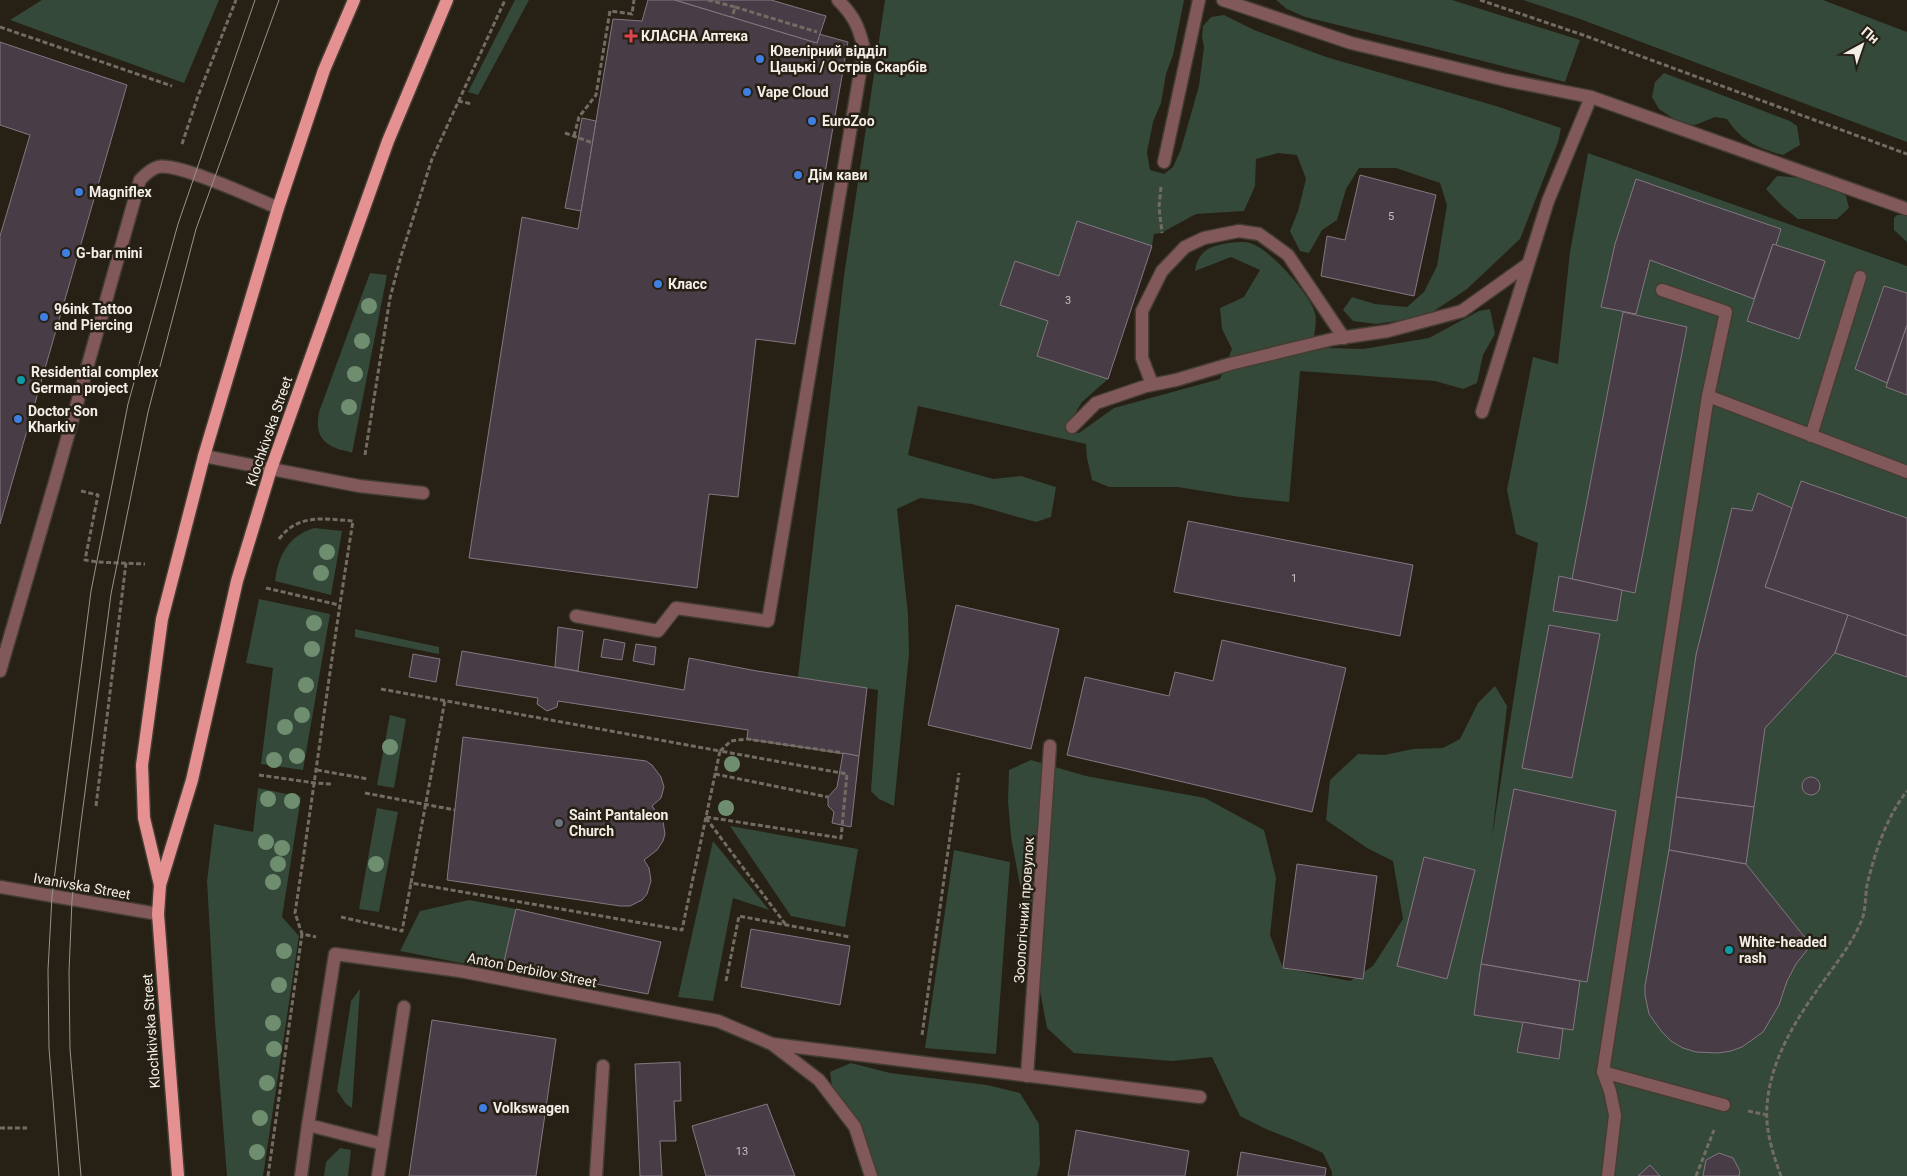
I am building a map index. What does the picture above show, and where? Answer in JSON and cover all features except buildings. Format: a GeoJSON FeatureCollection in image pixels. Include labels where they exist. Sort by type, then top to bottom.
{"type":"FeatureCollection","features":[{"type":"Feature","properties":{"kind":"main road","name":"Klochkivska Street"},"geometry":{"type":"LineString","coordinates":[[160,885],[144,818],[142,765],[162,619],[204,456],[278,208],[324,70],[354,0]]}},
{"type":"Feature","properties":{"kind":"main road","name":"Klochkivska Street"},"geometry":{"type":"LineString","coordinates":[[178,1176],[172,1124],[158,914],[160,885],[192,780],[237,581],[271,469],[388,141],[447,0]]}},
{"type":"Feature","properties":{"kind":"street"},"geometry":{"type":"LineString","coordinates":[[576,616],[658,631],[676,608],[768,621],[864,49],[860,31],[852,14],[838,0]]}},
{"type":"Feature","properties":{"kind":"street"},"geometry":{"type":"LineString","coordinates":[[1164,162],[1199,0]]}},
{"type":"Feature","properties":{"kind":"street"},"geometry":{"type":"LineString","coordinates":[[1224,0],[1351,43],[1505,80],[1591,98],[1907,209]]}},
{"type":"Feature","properties":{"kind":"street"},"geometry":{"type":"LineString","coordinates":[[1482,412],[1548,201],[1591,98]]}},
{"type":"Feature","properties":{"kind":"street"},"geometry":{"type":"LineString","coordinates":[[0,670],[140,180],[149,171],[159,166],[174,168],[278,208]]}},
{"type":"Feature","properties":{"kind":"street"},"geometry":{"type":"LineString","coordinates":[[1152,384],[1142,358],[1142,311],[1162,271],[1184,248],[1204,238],[1239,231],[1259,234],[1288,255],[1344,338]]}},
{"type":"Feature","properties":{"kind":"street"},"geometry":{"type":"LineString","coordinates":[[1072,427],[1096,403],[1152,384],[1176,380],[1230,364],[1344,338],[1388,331],[1462,311],[1528,264]]}},
{"type":"Feature","properties":{"kind":"street"},"geometry":{"type":"LineString","coordinates":[[1811,436],[1860,277]]}},
{"type":"Feature","properties":{"kind":"street"},"geometry":{"type":"LineString","coordinates":[[1608,1176],[1615,1115],[1603,1072],[1708,396],[1726,312],[1662,290]]}},
{"type":"Feature","properties":{"kind":"street"},"geometry":{"type":"LineString","coordinates":[[1708,396],[1907,472]]}},
{"type":"Feature","properties":{"kind":"street"},"geometry":{"type":"LineString","coordinates":[[204,456],[359,486],[423,493]]}},
{"type":"Feature","properties":{"kind":"street","name":"Зоологічний провулок"},"geometry":{"type":"LineString","coordinates":[[1027,1076],[1050,746]]}},
{"type":"Feature","properties":{"kind":"street","name":"Ivanivska Street"},"geometry":{"type":"LineString","coordinates":[[0,887],[158,914]]}},
{"type":"Feature","properties":{"kind":"street","name":"Anton Derbilov Street"},"geometry":{"type":"LineString","coordinates":[[301,1176],[335,954],[460,971],[718,1021],[772,1044],[819,1080],[855,1127],[871,1176]]}},
{"type":"Feature","properties":{"kind":"street"},"geometry":{"type":"LineString","coordinates":[[378,1176],[404,1007]]}},
{"type":"Feature","properties":{"kind":"street"},"geometry":{"type":"LineString","coordinates":[[772,1044],[1200,1097]]}},
{"type":"Feature","properties":{"kind":"street"},"geometry":{"type":"LineString","coordinates":[[596,1176],[602,1066]]}},
{"type":"Feature","properties":{"kind":"street"},"geometry":{"type":"LineString","coordinates":[[1603,1072],[1724,1105]]}},
{"type":"Feature","properties":{"kind":"street"},"geometry":{"type":"LineString","coordinates":[[308,1125],[384,1144]]}},
{"type":"Feature","properties":{"kind":"path"},"geometry":{"type":"LineString","coordinates":[[174,168],[198,96],[236,0]]}},
{"type":"Feature","properties":{"kind":"path"},"geometry":{"type":"LineString","coordinates":[[365,455],[390,298],[401,256],[432,159],[505,0]]}},
{"type":"Feature","properties":{"kind":"path"},"geometry":{"type":"LineString","coordinates":[[574,136],[579,117],[596,95],[610,11],[632,14],[634,0]]}},
{"type":"Feature","properties":{"kind":"path"},"geometry":{"type":"LineString","coordinates":[[708,0],[817,32]]}},
{"type":"Feature","properties":{"kind":"path"},"geometry":{"type":"LineString","coordinates":[[1480,0],[1583,35],[1907,154]]}},
{"type":"Feature","properties":{"kind":"path"},"geometry":{"type":"LineString","coordinates":[[732,18],[735,7]]}},
{"type":"Feature","properties":{"kind":"path"},"geometry":{"type":"LineString","coordinates":[[0,27],[172,86]]}},
{"type":"Feature","properties":{"kind":"path"},"geometry":{"type":"LineString","coordinates":[[458,101],[472,104]]}},
{"type":"Feature","properties":{"kind":"path"},"geometry":{"type":"LineString","coordinates":[[565,133],[593,143]]}},
{"type":"Feature","properties":{"kind":"path"},"geometry":{"type":"LineString","coordinates":[[1164,162],[1159,207],[1164,247],[1169,264]]}},
{"type":"Feature","properties":{"kind":"path"},"geometry":{"type":"LineString","coordinates":[[98,495],[85,560],[145,564]]}},
{"type":"Feature","properties":{"kind":"path"},"geometry":{"type":"LineString","coordinates":[[268,1176],[302,934],[295,913],[339,605],[354,521],[320,518],[302,521],[282,535],[276,543]]}},
{"type":"Feature","properties":{"kind":"path"},"geometry":{"type":"LineString","coordinates":[[96,806],[126,564]]}},
{"type":"Feature","properties":{"kind":"path"},"geometry":{"type":"LineString","coordinates":[[266,588],[268,580]]}},
{"type":"Feature","properties":{"kind":"path"},"geometry":{"type":"LineString","coordinates":[[261,587],[339,605]]}},
{"type":"Feature","properties":{"kind":"path"},"geometry":{"type":"LineString","coordinates":[[381,689],[847,774],[840,838],[706,817]]}},
{"type":"Feature","properties":{"kind":"path"},"geometry":{"type":"LineString","coordinates":[[341,918],[402,931],[445,700]]}},
{"type":"Feature","properties":{"kind":"path"},"geometry":{"type":"LineString","coordinates":[[410,883],[682,930],[720,751],[731,741],[747,739],[843,753]]}},
{"type":"Feature","properties":{"kind":"path"},"geometry":{"type":"LineString","coordinates":[[317,769],[368,779]]}},
{"type":"Feature","properties":{"kind":"path"},"geometry":{"type":"LineString","coordinates":[[918,1061],[959,773]]}},
{"type":"Feature","properties":{"kind":"path"},"geometry":{"type":"LineString","coordinates":[[715,774],[828,797]]}},
{"type":"Feature","properties":{"kind":"path"},"geometry":{"type":"LineString","coordinates":[[260,775],[332,784]]}},
{"type":"Feature","properties":{"kind":"path"},"geometry":{"type":"LineString","coordinates":[[1781,1176],[1769,1134],[1767,1115],[1772,1078],[1784,1046],[1802,1012],[1852,942],[1862,919],[1878,845],[1895,807],[1907,791]]}},
{"type":"Feature","properties":{"kind":"path"},"geometry":{"type":"LineString","coordinates":[[365,793],[455,810]]}},
{"type":"Feature","properties":{"kind":"path"},"geometry":{"type":"LineString","coordinates":[[706,817],[786,924]]}},
{"type":"Feature","properties":{"kind":"path"},"geometry":{"type":"LineString","coordinates":[[726,981],[740,916],[850,936]]}},
{"type":"Feature","properties":{"kind":"path"},"geometry":{"type":"LineString","coordinates":[[302,934],[319,938]]}},
{"type":"Feature","properties":{"kind":"path"},"geometry":{"type":"LineString","coordinates":[[0,1128],[27,1128]]}},
{"type":"Feature","properties":{"kind":"path"},"geometry":{"type":"LineString","coordinates":[[1696,1176],[1709,1143]]}},
{"type":"Feature","properties":{"kind":"green space"},"geometry":{"type":"Polygon","coordinates":[[[42,0],[219,0],[184,83],[10,20],[42,0]]]}},
{"type":"Feature","properties":{"kind":"green space"},"geometry":{"type":"Polygon","coordinates":[[[515,0],[529,0],[478,95],[468,92],[515,0]]]}},
{"type":"Feature","properties":{"kind":"green space"},"geometry":{"type":"Polygon","coordinates":[[[885,0],[1184,0],[1173,55],[1166,74],[1161,103],[1153,122],[1147,152],[1150,170],[1164,174],[1173,167],[1181,149],[1199,86],[1204,47],[1203,26],[1211,17],[1224,15],[1254,30],[1326,57],[1496,106],[1561,128],[1558,142],[1520,239],[1467,289],[1434,311],[1410,319],[1376,324],[1353,321],[1343,310],[1352,297],[1375,304],[1407,307],[1424,292],[1437,266],[1447,205],[1440,183],[1396,168],[1359,168],[1346,189],[1337,220],[1322,230],[1309,253],[1300,251],[1290,231],[1298,211],[1306,179],[1297,155],[1278,153],[1256,159],[1255,186],[1244,211],[1196,214],[1161,233],[1154,234],[1152,246],[1077,222],[1059,276],[1015,262],[1000,305],[1048,321],[1037,356],[1108,379],[1082,402],[1065,430],[1079,433],[1114,408],[1220,379],[1232,349],[1222,329],[1220,308],[1244,297],[1260,270],[1231,257],[1195,271],[1197,261],[1203,253],[1212,247],[1222,244],[1235,242],[1250,243],[1278,262],[1312,305],[1316,319],[1314,336],[1330,348],[1363,349],[1429,338],[1479,311],[1490,309],[1495,334],[1483,355],[1477,383],[1463,389],[1435,381],[1300,371],[1289,502],[1240,497],[1178,487],[1109,487],[1092,480],[1086,444],[918,406],[908,455],[993,479],[1021,476],[1056,487],[1051,517],[1036,522],[972,504],[920,498],[897,509],[908,615],[909,654],[894,806],[879,799],[871,791],[878,690],[798,677],[844,276],[885,0]]]}},
{"type":"Feature","properties":{"kind":"green space"},"geometry":{"type":"Polygon","coordinates":[[[1276,0],[1452,0],[1580,40],[1565,82],[1305,17],[1287,9],[1276,0]]]}},
{"type":"Feature","properties":{"kind":"green space"},"geometry":{"type":"Polygon","coordinates":[[[1523,0],[1823,0],[1907,32],[1907,142],[1580,19],[1523,0]]]}},
{"type":"Feature","properties":{"kind":"green space"},"geometry":{"type":"Polygon","coordinates":[[[1664,73],[1790,121],[1797,126],[1800,145],[1783,155],[1751,143],[1727,119],[1715,117],[1695,125],[1680,123],[1659,109],[1652,97],[1655,82],[1664,73]]]}},
{"type":"Feature","properties":{"kind":"green space"},"geometry":{"type":"Polygon","coordinates":[[[1588,153],[1907,266],[1907,1176],[1332,1176],[1323,1153],[1240,1116],[1212,1057],[1172,1061],[1074,1053],[1047,1028],[1011,837],[1008,802],[1009,770],[1031,760],[1086,776],[1205,798],[1264,830],[1276,878],[1270,935],[1283,968],[1350,981],[1373,966],[1403,919],[1393,861],[1367,848],[1326,820],[1330,780],[1358,754],[1384,755],[1413,749],[1443,748],[1460,739],[1478,703],[1495,686],[1507,706],[1492,837],[1538,543],[1516,534],[1507,490],[1533,357],[1558,364],[1570,252],[1588,153]]]}},
{"type":"Feature","properties":{"kind":"green space"},"geometry":{"type":"Polygon","coordinates":[[[1777,176],[1802,178],[1818,182],[1846,196],[1849,208],[1837,219],[1798,219],[1766,189],[1777,176]]]}},
{"type":"Feature","properties":{"kind":"green space"},"geometry":{"type":"Polygon","coordinates":[[[1897,215],[1907,215],[1907,242],[1894,230],[1894,218],[1897,215]]]}},
{"type":"Feature","properties":{"kind":"green space"},"geometry":{"type":"Polygon","coordinates":[[[370,273],[387,275],[352,453],[338,449],[325,442],[318,429],[318,418],[370,273]]]}},
{"type":"Feature","properties":{"kind":"green space"},"geometry":{"type":"Polygon","coordinates":[[[314,528],[342,531],[331,595],[275,581],[279,563],[286,548],[297,536],[314,528]]]}},
{"type":"Feature","properties":{"kind":"green space"},"geometry":{"type":"Polygon","coordinates":[[[259,599],[330,614],[303,770],[261,764],[273,668],[246,663],[259,599]]]}},
{"type":"Feature","properties":{"kind":"green space"},"geometry":{"type":"Polygon","coordinates":[[[355,629],[439,647],[439,654],[355,637],[355,629]]]}},
{"type":"Feature","properties":{"kind":"green space"},"geometry":{"type":"Polygon","coordinates":[[[390,715],[406,719],[394,788],[377,785],[390,715]]]}},
{"type":"Feature","properties":{"kind":"green space"},"geometry":{"type":"Polygon","coordinates":[[[258,788],[301,797],[282,917],[299,936],[263,1176],[227,1176],[215,1023],[207,881],[214,824],[253,832],[258,788]]]}},
{"type":"Feature","properties":{"kind":"green space"},"geometry":{"type":"Polygon","coordinates":[[[377,808],[398,812],[379,912],[359,909],[377,808]]]}},
{"type":"Feature","properties":{"kind":"green space"},"geometry":{"type":"Polygon","coordinates":[[[730,826],[858,849],[845,927],[791,916],[730,826]]]}},
{"type":"Feature","properties":{"kind":"green space"},"geometry":{"type":"Polygon","coordinates":[[[713,841],[769,910],[733,898],[713,1001],[678,997],[713,841]]]}},
{"type":"Feature","properties":{"kind":"green space"},"geometry":{"type":"Polygon","coordinates":[[[954,850],[1010,862],[996,1054],[925,1048],[954,850]]]}},
{"type":"Feature","properties":{"kind":"green space"},"geometry":{"type":"Polygon","coordinates":[[[469,900],[516,909],[502,971],[400,951],[420,911],[469,900]]]}},
{"type":"Feature","properties":{"kind":"green space"},"geometry":{"type":"Polygon","coordinates":[[[360,989],[352,1108],[346,1104],[337,1091],[351,1001],[360,989]]]}},
{"type":"Feature","properties":{"kind":"green space"},"geometry":{"type":"Polygon","coordinates":[[[851,1063],[890,1073],[987,1085],[1020,1093],[1039,1124],[1040,1165],[1037,1176],[878,1176],[863,1130],[832,1087],[830,1072],[851,1063]]]}},
{"type":"Feature","properties":{"kind":"green space"},"geometry":{"type":"Polygon","coordinates":[[[340,1148],[351,1150],[348,1176],[324,1176],[326,1162],[340,1148]]]}},
{"type":"Feature","properties":{"kind":"tram line"},"geometry":{"type":"LineString","coordinates":[[59,1176],[49,1048],[48,970],[52,896],[91,591],[128,404],[178,224],[255,0]]}},
{"type":"Feature","properties":{"kind":"tram line"},"geometry":{"type":"LineString","coordinates":[[81,1176],[70,1049],[69,972],[72,900],[111,594],[148,412],[196,229],[279,0]]}},
{"type":"Feature","properties":{"kind":"place","name":"КЛАСНА Аптека"},"geometry":{"type":"Point","coordinates":[631,36]}},
{"type":"Feature","properties":{"kind":"place","name":"Ювелірний відділ Цацькі / Острів Скарбів"},"geometry":{"type":"Point","coordinates":[760,59]}},
{"type":"Feature","properties":{"kind":"place","name":"Vape Cloud"},"geometry":{"type":"Point","coordinates":[747,92]}},
{"type":"Feature","properties":{"kind":"place","name":"EuroZoo"},"geometry":{"type":"Point","coordinates":[812,121]}},
{"type":"Feature","properties":{"kind":"place","name":"Дім кави"},"geometry":{"type":"Point","coordinates":[798,175]}},
{"type":"Feature","properties":{"kind":"place","name":"Magniflex"},"geometry":{"type":"Point","coordinates":[79,192]}},
{"type":"Feature","properties":{"kind":"place","name":"G-bar mini"},"geometry":{"type":"Point","coordinates":[66,253]}},
{"type":"Feature","properties":{"kind":"place","name":"Класс"},"geometry":{"type":"Point","coordinates":[658,284]}},
{"type":"Feature","properties":{"kind":"place","name":"96ink Tattoo and Piercing"},"geometry":{"type":"Point","coordinates":[44,317]}},
{"type":"Feature","properties":{"kind":"place","name":"Residential complex German project"},"geometry":{"type":"Point","coordinates":[21,380]}},
{"type":"Feature","properties":{"kind":"place","name":"Doctor Son Kharkiv"},"geometry":{"type":"Point","coordinates":[18,419]}},
{"type":"Feature","properties":{"kind":"place","name":"Saint Pantaleon Church"},"geometry":{"type":"Point","coordinates":[559,823]}},
{"type":"Feature","properties":{"kind":"place","name":"White-headed rash"},"geometry":{"type":"Point","coordinates":[1729,950]}},
{"type":"Feature","properties":{"kind":"place","name":"Volkswagen"},"geometry":{"type":"Point","coordinates":[483,1108]}}]}
